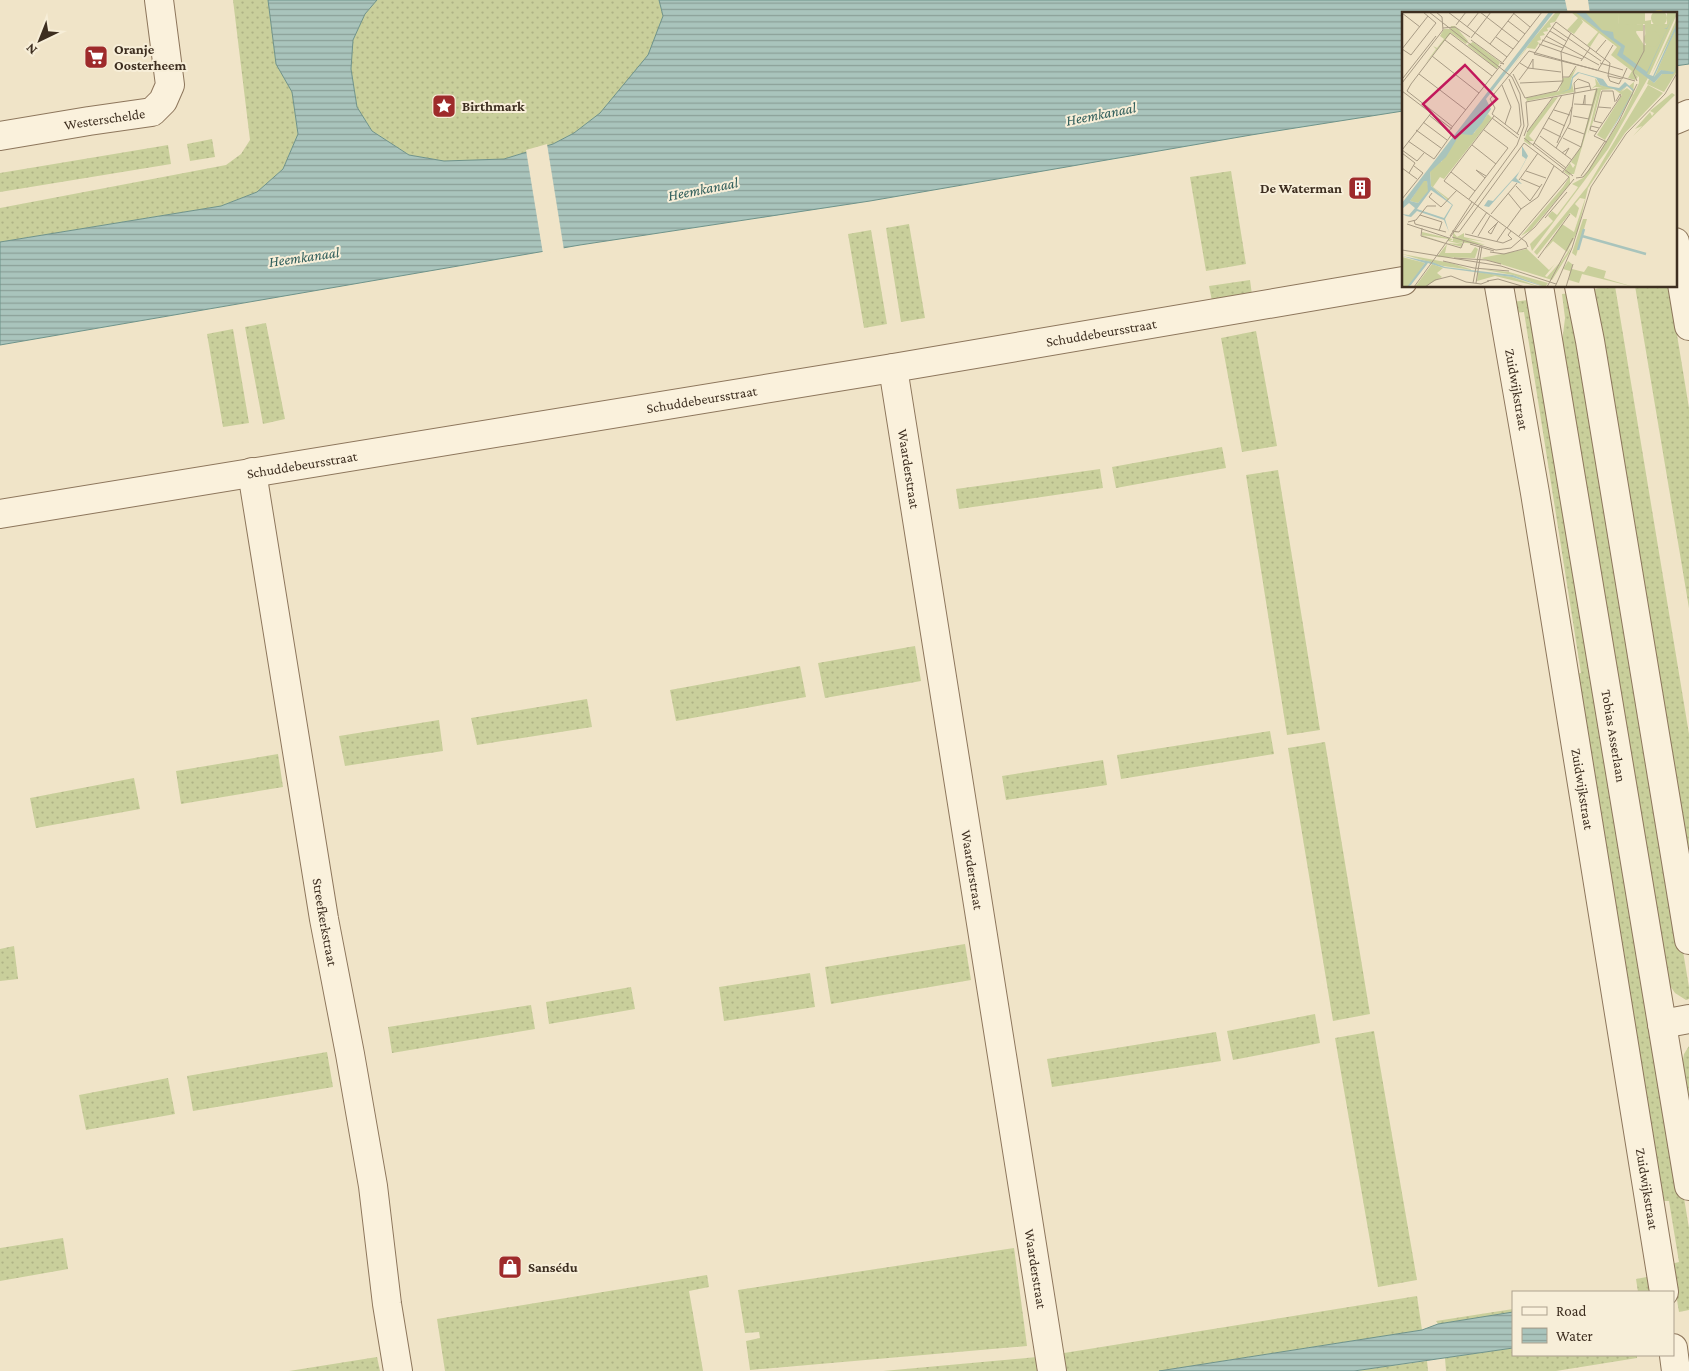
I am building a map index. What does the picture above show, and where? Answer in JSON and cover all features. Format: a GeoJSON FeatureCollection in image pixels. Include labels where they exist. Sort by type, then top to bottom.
{"type":"FeatureCollection","features":[{"type":"Feature","properties":{"kind":"street","name":"Westerschelde"},"geometry":{"type":"LineString","coordinates":[[0,136],[89,120],[152,112],[163,101],[170,85],[159,0]]}},
{"type":"Feature","properties":{"kind":"street"},"geometry":{"type":"LineString","coordinates":[[1676,120],[1689,114]]}},
{"type":"Feature","properties":{"kind":"street"},"geometry":{"type":"LineString","coordinates":[[1676,249],[1689,326]]}},
{"type":"Feature","properties":{"kind":"street","name":"Schuddebeursstraat"},"geometry":{"type":"LineString","coordinates":[[0,514],[892,368],[1402,281]]}},
{"type":"Feature","properties":{"kind":"street","name":"Zuidwijkstraat"},"geometry":{"type":"LineString","coordinates":[[1498,288],[1535,493],[1664,1291]]}},
{"type":"Feature","properties":{"kind":"street","name":"Tobias Asserlaan"},"geometry":{"type":"LineString","coordinates":[[1539,288],[1689,1186]]}},
{"type":"Feature","properties":{"kind":"street"},"geometry":{"type":"LineString","coordinates":[[1579,288],[1689,940]]}},
{"type":"Feature","properties":{"kind":"street","name":"Waarderstraat"},"geometry":{"type":"LineString","coordinates":[[892,368],[1051,1369]]}},
{"type":"Feature","properties":{"kind":"street","name":"Streefkerkstraat"},"geometry":{"type":"LineString","coordinates":[[252,472],[324,919],[373,1186],[387,1304],[398,1371]]}},
{"type":"Feature","properties":{"kind":"street"},"geometry":{"type":"LineString","coordinates":[[1662,1024],[1689,1019]]}},
{"type":"Feature","properties":{"kind":"green space"},"geometry":{"type":"Polygon","coordinates":[[[233,0],[268,0],[276,64],[292,92],[298,134],[283,169],[257,192],[221,206],[0,242],[0,208],[226,165],[241,154],[250,140],[233,0]]]}},
{"type":"Feature","properties":{"kind":"green space"},"geometry":{"type":"Polygon","coordinates":[[[377,0],[659,0],[663,16],[649,55],[600,113],[574,133],[553,144],[504,159],[444,161],[409,155],[372,131],[357,107],[351,69],[353,40],[365,14],[377,0]]]}},
{"type":"Feature","properties":{"kind":"green space"},"geometry":{"type":"Polygon","coordinates":[[[212,139],[215,157],[190,161],[187,144],[212,139]]]}},
{"type":"Feature","properties":{"kind":"green space"},"geometry":{"type":"Polygon","coordinates":[[[168,145],[171,164],[0,192],[0,173],[168,145]]]}},
{"type":"Feature","properties":{"kind":"green space"},"geometry":{"type":"Polygon","coordinates":[[[1231,171],[1246,264],[1206,271],[1190,177],[1231,171]]]}},
{"type":"Feature","properties":{"kind":"green space"},"geometry":{"type":"Polygon","coordinates":[[[909,224],[925,318],[901,322],[886,228],[909,224]]]}},
{"type":"Feature","properties":{"kind":"green space"},"geometry":{"type":"Polygon","coordinates":[[[871,230],[887,324],[864,328],[848,234],[871,230]]]}},
{"type":"Feature","properties":{"kind":"green space"},"geometry":{"type":"Polygon","coordinates":[[[1250,280],[1252,295],[1212,301],[1209,286],[1250,280]]]}},
{"type":"Feature","properties":{"kind":"green space"},"geometry":{"type":"Polygon","coordinates":[[[1615,288],[1689,734],[1689,884],[1590,290],[1615,288]]]}},
{"type":"Feature","properties":{"kind":"green space"},"geometry":{"type":"Polygon","coordinates":[[[1635,288],[1669,288],[1689,408],[1689,608],[1635,288]]]}},
{"type":"Feature","properties":{"kind":"green space"},"geometry":{"type":"Polygon","coordinates":[[[1573,293],[1689,987],[1689,999],[1686,1000],[1675,993],[1666,980],[1562,343],[1565,318],[1562,294],[1573,293]]]}},
{"type":"Feature","properties":{"kind":"green space"},"geometry":{"type":"Polygon","coordinates":[[[1535,299],[1689,1228],[1689,1310],[1679,1312],[1671,1264],[1679,1262],[1669,1201],[1661,1201],[1573,674],[1581,673],[1524,312],[1514,313],[1512,302],[1535,299]]]}},
{"type":"Feature","properties":{"kind":"green space"},"geometry":{"type":"Polygon","coordinates":[[[266,323],[285,419],[263,424],[245,327],[266,323]]]}},
{"type":"Feature","properties":{"kind":"green space"},"geometry":{"type":"Polygon","coordinates":[[[233,329],[249,423],[223,427],[207,334],[233,329]]]}},
{"type":"Feature","properties":{"kind":"green space"},"geometry":{"type":"Polygon","coordinates":[[[1256,331],[1277,446],[1242,452],[1221,338],[1256,331]]]}},
{"type":"Feature","properties":{"kind":"green space"},"geometry":{"type":"Polygon","coordinates":[[[1222,447],[1226,468],[1116,488],[1112,467],[1222,447]]]}},
{"type":"Feature","properties":{"kind":"green space"},"geometry":{"type":"Polygon","coordinates":[[[1100,469],[1103,488],[959,509],[956,489],[1100,469]]]}},
{"type":"Feature","properties":{"kind":"green space"},"geometry":{"type":"Polygon","coordinates":[[[1278,470],[1320,730],[1287,735],[1246,475],[1278,470]]]}},
{"type":"Feature","properties":{"kind":"green space"},"geometry":{"type":"Polygon","coordinates":[[[915,646],[921,681],[825,698],[818,663],[915,646]]]}},
{"type":"Feature","properties":{"kind":"green space"},"geometry":{"type":"Polygon","coordinates":[[[800,666],[806,697],[676,721],[670,690],[800,666]]]}},
{"type":"Feature","properties":{"kind":"green space"},"geometry":{"type":"Polygon","coordinates":[[[587,699],[592,727],[477,745],[471,718],[587,699]]]}},
{"type":"Feature","properties":{"kind":"green space"},"geometry":{"type":"Polygon","coordinates":[[[439,720],[443,751],[345,766],[339,736],[439,720]]]}},
{"type":"Feature","properties":{"kind":"green space"},"geometry":{"type":"Polygon","coordinates":[[[1270,731],[1274,754],[1121,779],[1117,755],[1270,731]]]}},
{"type":"Feature","properties":{"kind":"green space"},"geometry":{"type":"Polygon","coordinates":[[[1325,742],[1370,1014],[1333,1021],[1288,748],[1325,742]]]}},
{"type":"Feature","properties":{"kind":"green space"},"geometry":{"type":"Polygon","coordinates":[[[278,754],[283,787],[181,804],[176,771],[278,754]]]}},
{"type":"Feature","properties":{"kind":"green space"},"geometry":{"type":"Polygon","coordinates":[[[1103,760],[1107,785],[1006,800],[1002,776],[1103,760]]]}},
{"type":"Feature","properties":{"kind":"green space"},"geometry":{"type":"Polygon","coordinates":[[[134,778],[140,809],[36,828],[30,798],[134,778]]]}},
{"type":"Feature","properties":{"kind":"green space"},"geometry":{"type":"Polygon","coordinates":[[[965,944],[971,980],[831,1004],[825,967],[965,944]]]}},
{"type":"Feature","properties":{"kind":"green space"},"geometry":{"type":"Polygon","coordinates":[[[14,946],[18,979],[0,981],[0,949],[14,946]]]}},
{"type":"Feature","properties":{"kind":"green space"},"geometry":{"type":"Polygon","coordinates":[[[810,973],[815,1007],[724,1021],[719,987],[810,973]]]}},
{"type":"Feature","properties":{"kind":"green space"},"geometry":{"type":"Polygon","coordinates":[[[631,987],[635,1009],[549,1024],[546,1002],[631,987]]]}},
{"type":"Feature","properties":{"kind":"green space"},"geometry":{"type":"Polygon","coordinates":[[[531,1005],[535,1029],[392,1053],[388,1027],[531,1005]]]}},
{"type":"Feature","properties":{"kind":"green space"},"geometry":{"type":"Polygon","coordinates":[[[1315,1014],[1320,1043],[1233,1060],[1227,1031],[1315,1014]]]}},
{"type":"Feature","properties":{"kind":"green space"},"geometry":{"type":"Polygon","coordinates":[[[1374,1031],[1417,1280],[1378,1287],[1335,1038],[1374,1031]]]}},
{"type":"Feature","properties":{"kind":"green space"},"geometry":{"type":"Polygon","coordinates":[[[1216,1032],[1221,1061],[1052,1087],[1047,1059],[1216,1032]]]}},
{"type":"Feature","properties":{"kind":"green space"},"geometry":{"type":"Polygon","coordinates":[[[1689,1046],[1689,1132],[1682,1065],[1684,1054],[1689,1046]]]}},
{"type":"Feature","properties":{"kind":"green space"},"geometry":{"type":"Polygon","coordinates":[[[327,1052],[333,1087],[193,1111],[187,1076],[327,1052]]]}},
{"type":"Feature","properties":{"kind":"green space"},"geometry":{"type":"Polygon","coordinates":[[[168,1078],[175,1114],[86,1130],[79,1095],[168,1078]]]}},
{"type":"Feature","properties":{"kind":"green space"},"geometry":{"type":"Polygon","coordinates":[[[63,1238],[68,1269],[0,1281],[0,1248],[63,1238]]]}},
{"type":"Feature","properties":{"kind":"green space"},"geometry":{"type":"Polygon","coordinates":[[[1014,1248],[1027,1346],[750,1370],[746,1341],[760,1338],[759,1332],[745,1333],[738,1290],[1014,1248]]]}},
{"type":"Feature","properties":{"kind":"green space"},"geometry":{"type":"Polygon","coordinates":[[[707,1275],[709,1287],[689,1291],[703,1371],[445,1371],[437,1319],[707,1275]]]}},
{"type":"Feature","properties":{"kind":"green space"},"geometry":{"type":"Polygon","coordinates":[[[1652,1276],[1654,1291],[1638,1291],[1636,1279],[1652,1276]]]}},
{"type":"Feature","properties":{"kind":"green space"},"geometry":{"type":"Polygon","coordinates":[[[1417,1296],[1422,1330],[1159,1371],[1065,1371],[1064,1353],[1417,1296]]]}},
{"type":"Feature","properties":{"kind":"green space"},"geometry":{"type":"Polygon","coordinates":[[[1512,1309],[1512,1312],[1438,1324],[1436,1321],[1512,1309]]]}},
{"type":"Feature","properties":{"kind":"green space"},"geometry":{"type":"Polygon","coordinates":[[[1512,1348],[1512,1356],[1637,1356],[1637,1358],[1556,1371],[1446,1371],[1445,1358],[1512,1348]]]}},
{"type":"Feature","properties":{"kind":"green space"},"geometry":{"type":"Polygon","coordinates":[[[377,1357],[380,1371],[289,1371],[377,1357]]]}},
{"type":"Feature","properties":{"kind":"green space"},"geometry":{"type":"Polygon","coordinates":[[[1037,1357],[1039,1371],[883,1371],[1037,1357]]]}},
{"type":"Feature","properties":{"kind":"green space"},"geometry":{"type":"Polygon","coordinates":[[[1427,1361],[1428,1371],[1354,1371],[1427,1361]]]}},
{"type":"Feature","properties":{"kind":"water","name":"Heemkanaal"},"geometry":{"type":"Polygon","coordinates":[[[268,0],[377,0],[365,14],[353,40],[351,69],[357,107],[372,131],[409,155],[444,161],[504,159],[553,144],[574,133],[600,113],[648,55],[663,16],[659,0],[1689,0],[1689,64],[1676,66],[1676,12],[1402,12],[1402,111],[1251,135],[870,201],[580,245],[0,345],[0,242],[221,206],[257,192],[283,169],[298,134],[292,92],[276,64],[268,0]]]}},
{"type":"Feature","properties":{"kind":"water"},"geometry":{"type":"Polygon","coordinates":[[[1512,1312],[1512,1348],[1354,1371],[1159,1371],[1422,1330],[1438,1324],[1512,1312]]]}},
{"type":"Feature","properties":{"kind":"pier"},"geometry":{"type":"Polygon","coordinates":[[[1565,0],[1588,0],[1590,12],[1568,12],[1565,0]]]}},
{"type":"Feature","properties":{"kind":"pier"},"geometry":{"type":"Polygon","coordinates":[[[547,144],[564,250],[543,254],[526,150],[547,144]]]}},
{"type":"Feature","properties":{"kind":"place","name":"Oranje Oosterheem"},"geometry":{"type":"Point","coordinates":[96,57]}},
{"type":"Feature","properties":{"kind":"place","name":"Birthmark"},"geometry":{"type":"Point","coordinates":[444,106]}},
{"type":"Feature","properties":{"kind":"place","name":"De Waterman"},"geometry":{"type":"Point","coordinates":[1360,188]}},
{"type":"Feature","properties":{"kind":"place","name":"Sansédu"},"geometry":{"type":"Point","coordinates":[510,1267]}}]}
